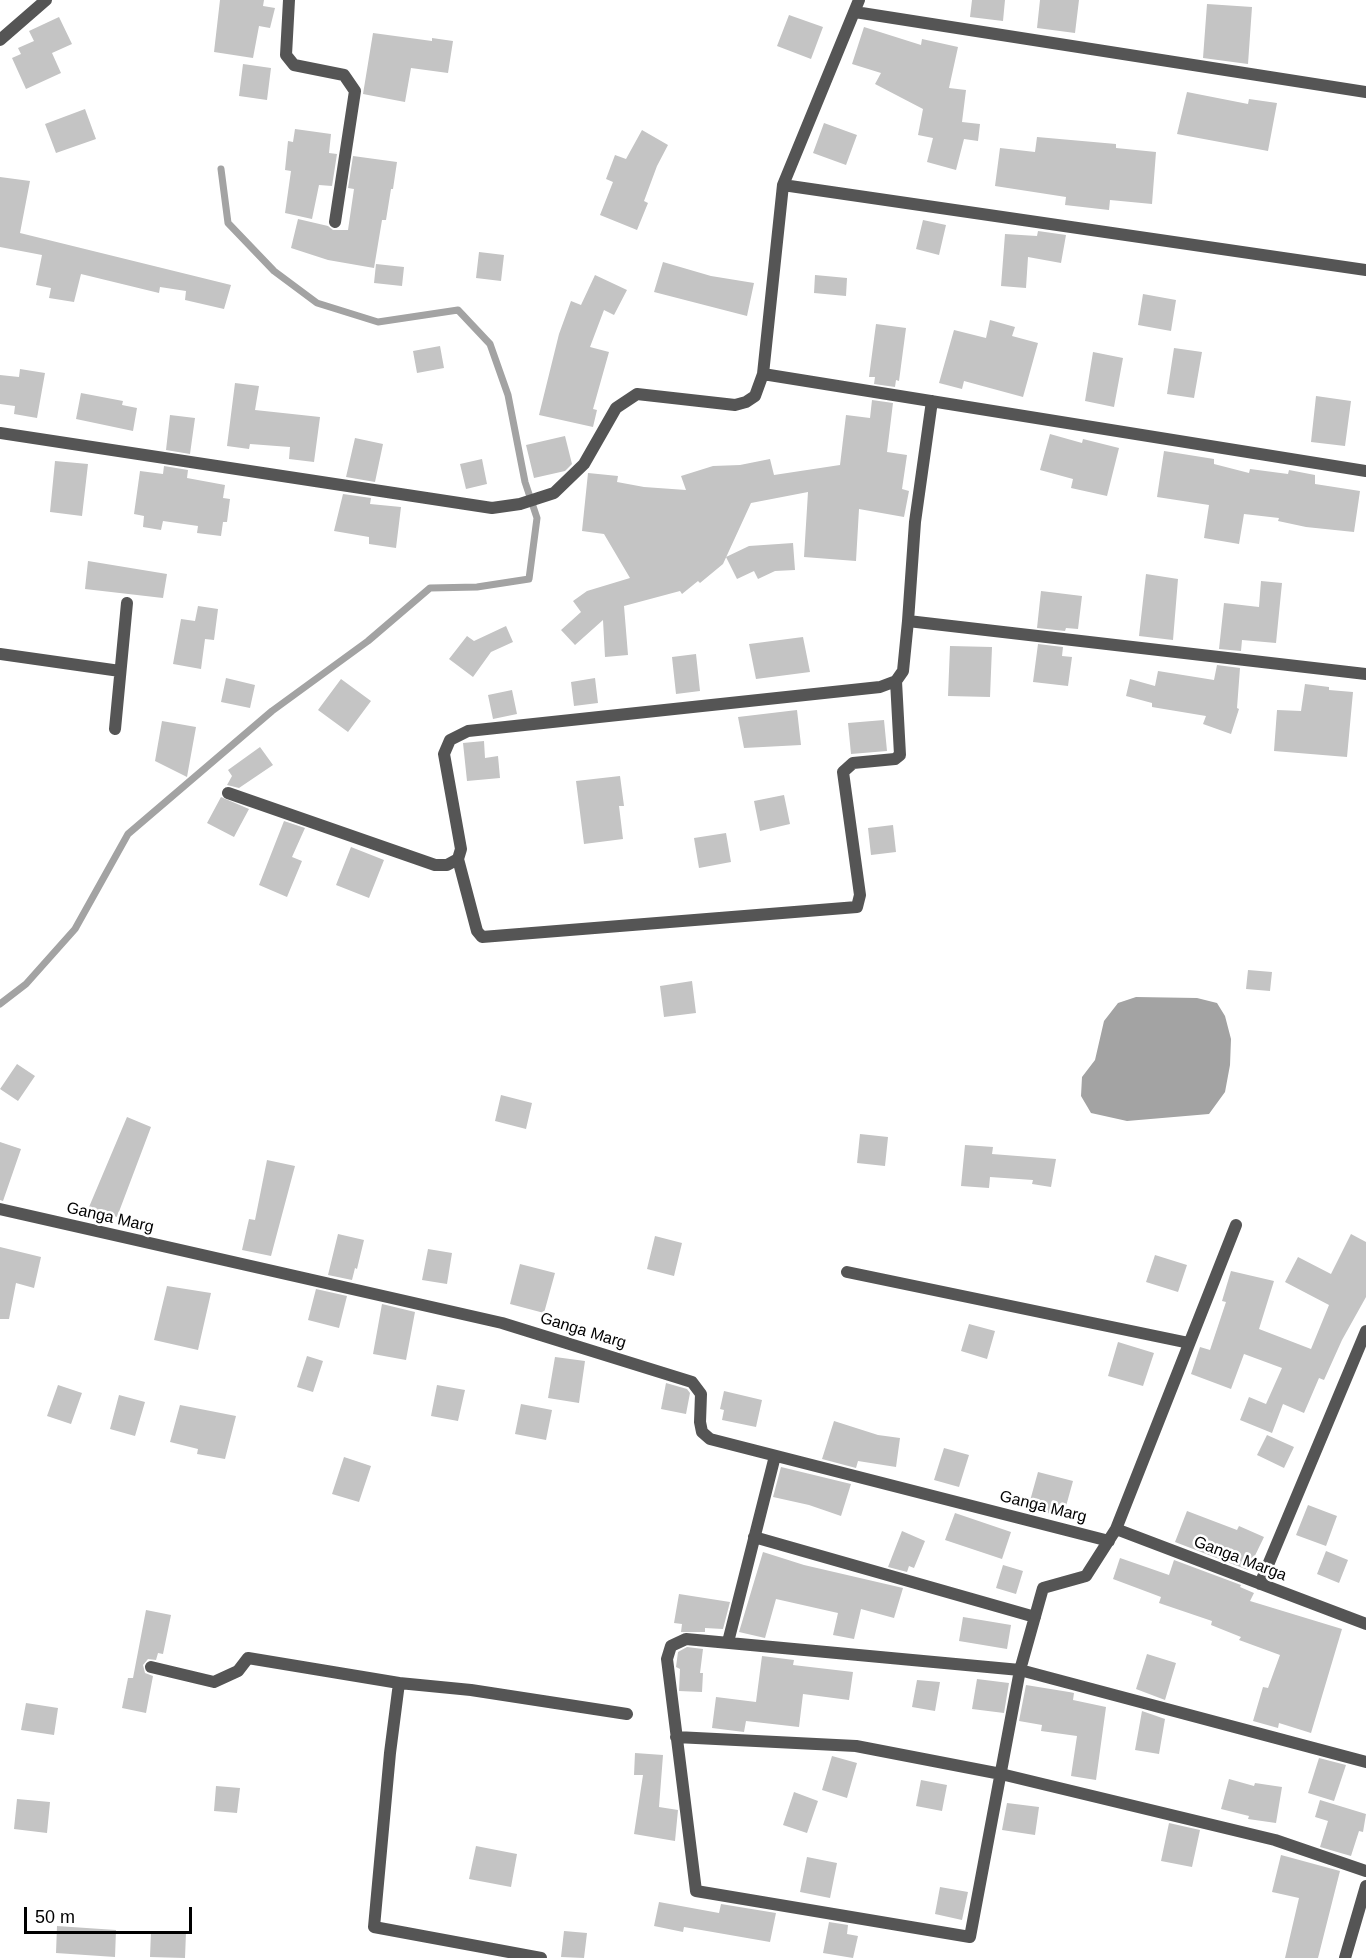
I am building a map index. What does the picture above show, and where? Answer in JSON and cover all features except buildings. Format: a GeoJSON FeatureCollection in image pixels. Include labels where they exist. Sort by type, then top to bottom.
{"type":"FeatureCollection","features":[{"type":"Feature","properties":{"kind":"street"},"geometry":{"type":"LineString","coordinates":[[0,40],[46,0]]}},
{"type":"Feature","properties":{"kind":"street"},"geometry":{"type":"LineString","coordinates":[[289,0],[286,55],[294,65],[344,75],[355,92],[335,222]]}},
{"type":"Feature","properties":{"kind":"street"},"geometry":{"type":"LineString","coordinates":[[0,433],[492,508],[520,504],[554,493],[584,464],[616,408],[637,394],[735,405],[755,396],[763,374],[783,185],[857,6],[1366,92]]}},
{"type":"Feature","properties":{"kind":"street"},"geometry":{"type":"LineString","coordinates":[[783,185],[1366,270]]}},
{"type":"Feature","properties":{"kind":"street"},"geometry":{"type":"LineString","coordinates":[[763,374],[1366,471]]}},
{"type":"Feature","properties":{"kind":"street"},"geometry":{"type":"LineString","coordinates":[[896,681],[900,755],[895,759],[853,763],[843,772],[860,895],[857,907],[482,937],[477,931],[458,859],[461,849],[460,837],[444,754],[450,740],[468,731],[880,687],[896,681],[903,671],[915,522],[932,401]]}},
{"type":"Feature","properties":{"kind":"street"},"geometry":{"type":"LineString","coordinates":[[115,729],[127,603]]}},
{"type":"Feature","properties":{"kind":"street"},"geometry":{"type":"LineString","coordinates":[[908,621],[1366,675]]}},
{"type":"Feature","properties":{"kind":"street"},"geometry":{"type":"LineString","coordinates":[[0,654],[120,671]]}},
{"type":"Feature","properties":{"kind":"street"},"geometry":{"type":"LineString","coordinates":[[228,793],[435,865],[447,865],[458,859]]}},
{"type":"Feature","properties":{"kind":"street","name":"Ganga Marg"},"geometry":{"type":"LineString","coordinates":[[0,1209],[502,1323],[692,1382],[701,1394],[702,1432],[710,1439],[1109,1541]]}},
{"type":"Feature","properties":{"kind":"street"},"geometry":{"type":"LineString","coordinates":[[1236,1225],[1116,1529],[1086,1576],[1043,1588],[1020,1670],[970,1937],[696,1891],[667,1659],[671,1646],[686,1639],[1020,1670],[1366,1762]]}},
{"type":"Feature","properties":{"kind":"street"},"geometry":{"type":"LineString","coordinates":[[846,1272],[1189,1343]]}},
{"type":"Feature","properties":{"kind":"street"},"geometry":{"type":"LineString","coordinates":[[1260,1584],[1366,1331]]}},
{"type":"Feature","properties":{"kind":"street"},"geometry":{"type":"LineString","coordinates":[[728,1642],[775,1456]]}},
{"type":"Feature","properties":{"kind":"street","name":"Ganga Marga"},"geometry":{"type":"LineString","coordinates":[[1116,1529],[1366,1624]]}},
{"type":"Feature","properties":{"kind":"street"},"geometry":{"type":"LineString","coordinates":[[754,1538],[1035,1617]]}},
{"type":"Feature","properties":{"kind":"street"},"geometry":{"type":"LineString","coordinates":[[151,1667],[214,1682],[238,1671],[248,1658],[399,1683],[471,1690],[627,1714]]}},
{"type":"Feature","properties":{"kind":"street"},"geometry":{"type":"LineString","coordinates":[[399,1683],[390,1753],[374,1927],[541,1958]]}},
{"type":"Feature","properties":{"kind":"street"},"geometry":{"type":"LineString","coordinates":[[676,1737],[856,1746],[1000,1774],[1275,1840],[1366,1871]]}},
{"type":"Feature","properties":{"kind":"street"},"geometry":{"type":"LineString","coordinates":[[1345,1958],[1366,1886]]}},
{"type":"Feature","properties":{"kind":"shaded area"},"geometry":{"type":"Polygon","coordinates":[[[1136,997],[1197,998],[1217,1003],[1225,1016],[1231,1039],[1230,1065],[1225,1092],[1209,1114],[1127,1121],[1091,1113],[1081,1096],[1082,1077],[1095,1060],[1104,1021],[1118,1003],[1136,997]]]}},
{"type":"Feature","properties":{"kind":"waterway"},"geometry":{"type":"LineString","coordinates":[[0,1004],[26,984],[75,929],[128,834],[272,711],[368,641],[430,588],[477,587],[529,579],[537,518],[525,482],[508,395],[490,344],[458,310],[378,322],[317,303],[274,271],[228,223],[221,169]]}}]}
